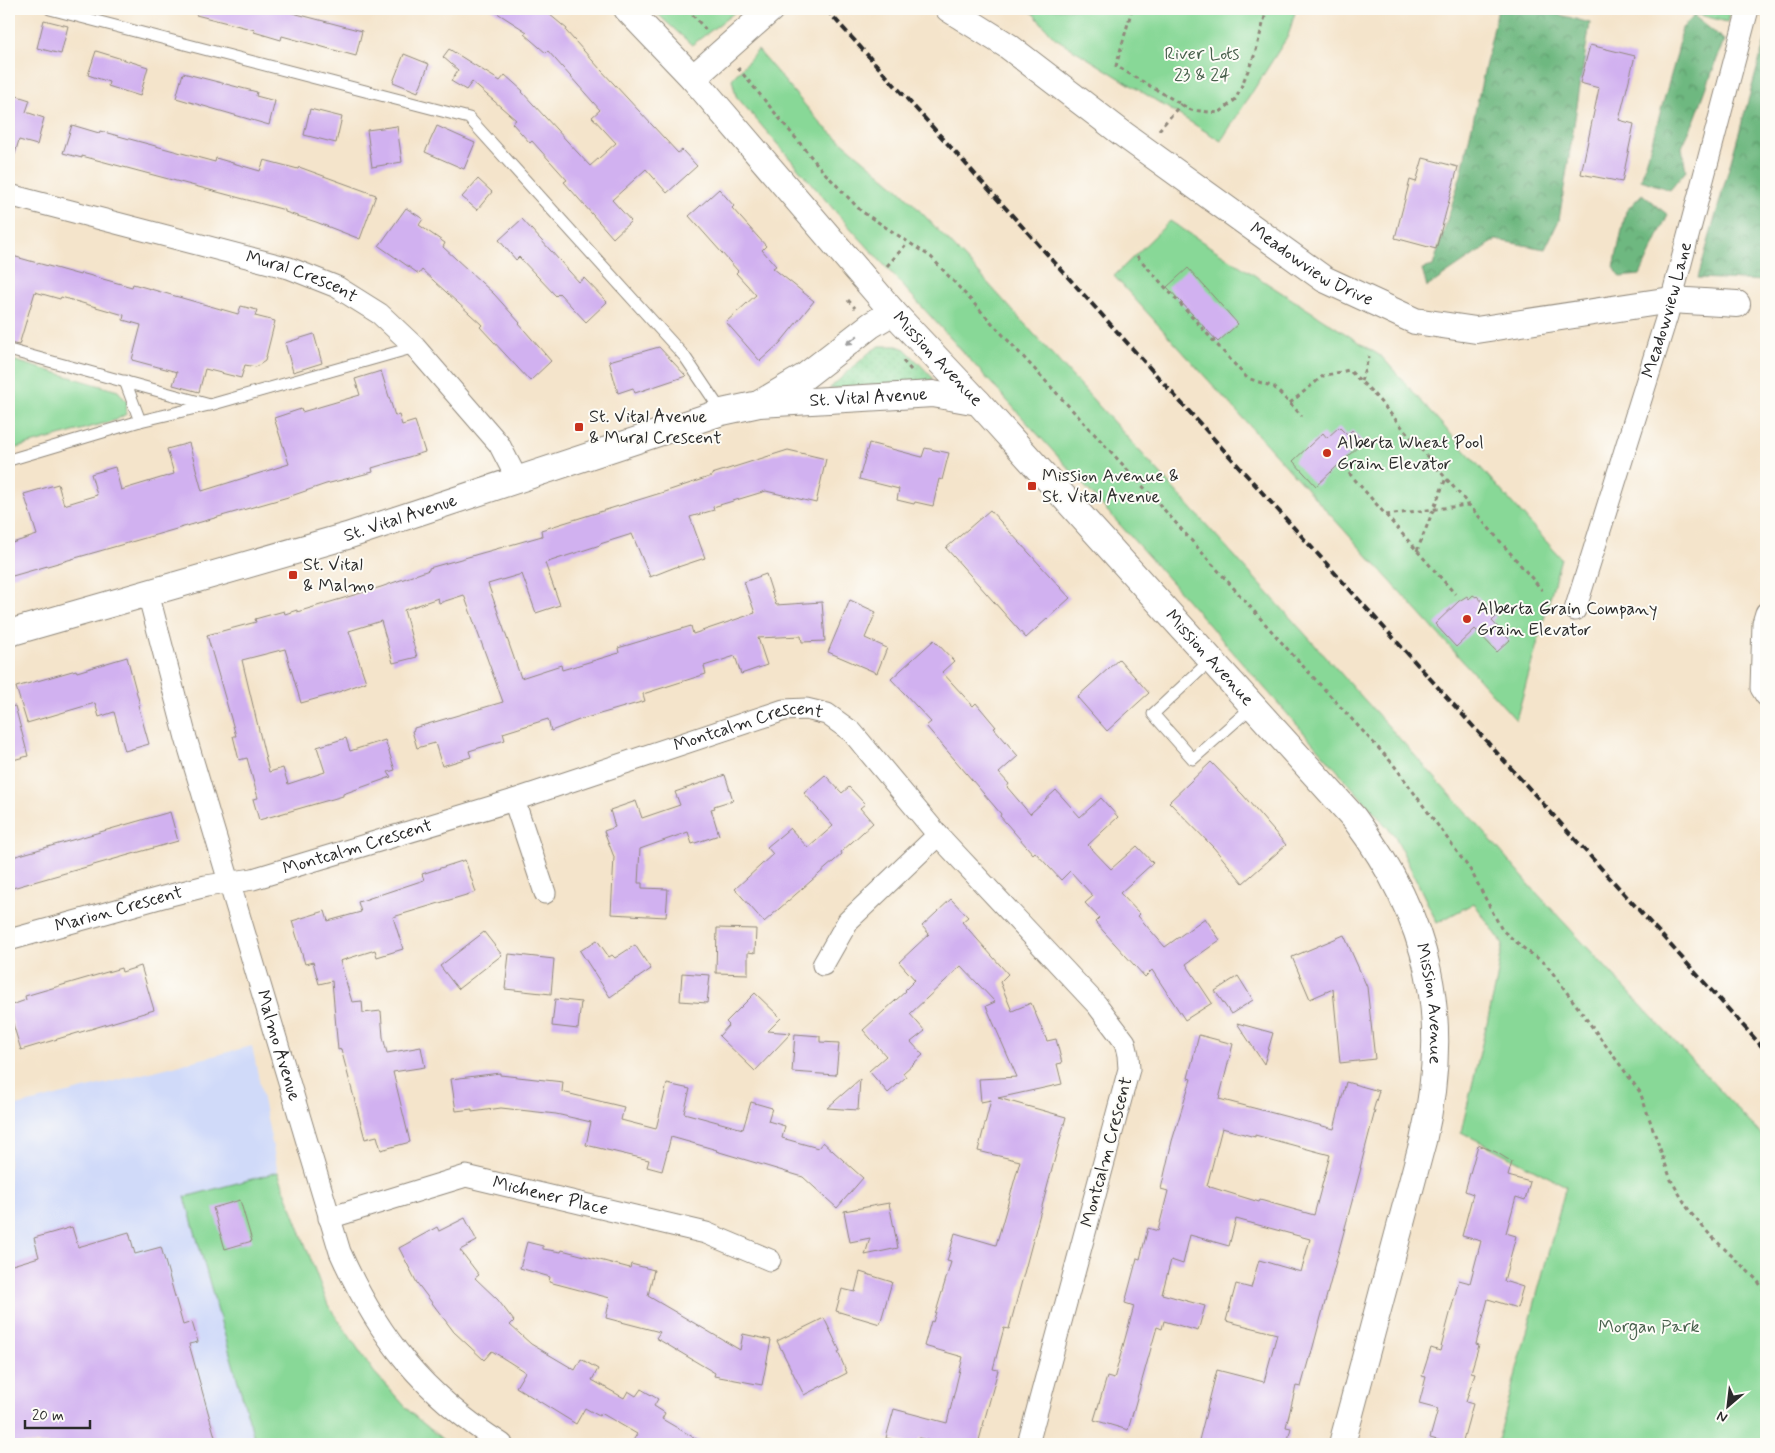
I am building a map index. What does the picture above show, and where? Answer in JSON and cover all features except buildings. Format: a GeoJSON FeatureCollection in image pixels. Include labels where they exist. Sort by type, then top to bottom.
{"type":"FeatureCollection","features":[{"type":"Feature","properties":{"kind":"street","name":"Mission Avenue"},"geometry":{"type":"LineString","coordinates":[[626,9],[693,78],[892,312],[978,402],[1354,818],[1373,843],[1403,896],[1415,925],[1431,985],[1436,1048],[1435,1079],[1430,1110],[1342,1444]]}},
{"type":"Feature","properties":{"kind":"street"},"geometry":{"type":"LineString","coordinates":[[693,78],[771,9]]}},
{"type":"Feature","properties":{"kind":"street","name":"Meadowview Drive"},"geometry":{"type":"LineString","coordinates":[[949,9],[1008,46],[1144,149],[1324,279],[1415,321],[1476,330],[1671,300],[1737,304]]}},
{"type":"Feature","properties":{"kind":"street","name":"Meadowview Lane"},"geometry":{"type":"LineString","coordinates":[[1575,610],[1671,300],[1748,9]]}},
{"type":"Feature","properties":{"kind":"street","name":"Mural Crescent"},"geometry":{"type":"LineString","coordinates":[[9,195],[289,268],[314,276],[337,287],[360,300],[398,330],[415,347],[499,444],[517,479]]}},
{"type":"Feature","properties":{"kind":"street","name":"St. Vital Avenue"},"geometry":{"type":"LineString","coordinates":[[759,404],[804,376],[871,325],[892,312]]}},
{"type":"Feature","properties":{"kind":"street","name":"St. Vital Avenue"},"geometry":{"type":"LineString","coordinates":[[9,633],[347,536],[722,412],[759,404],[933,394],[978,402]]}},
{"type":"Feature","properties":{"kind":"street","name":"Malmo Avenue"},"geometry":{"type":"LineString","coordinates":[[148,593],[186,738],[228,883],[340,1252],[355,1285],[373,1317],[393,1346],[437,1396],[468,1421],[502,1444]]}},
{"type":"Feature","properties":{"kind":"street"},"geometry":{"type":"LineString","coordinates":[[1766,613],[1763,623],[1761,688],[1766,696]]}},
{"type":"Feature","properties":{"kind":"street","name":"Montcalm Crescent"},"geometry":{"type":"LineString","coordinates":[[228,883],[253,879],[514,800],[784,710],[806,709],[827,714],[852,732],[938,835],[1097,1005],[1125,1042],[1129,1069],[1028,1444]]}},
{"type":"Feature","properties":{"kind":"street"},"geometry":{"type":"LineString","coordinates":[[514,800],[545,893]]}},
{"type":"Feature","properties":{"kind":"street"},"geometry":{"type":"LineString","coordinates":[[823,965],[848,921],[938,835]]}},
{"type":"Feature","properties":{"kind":"street","name":"Marion Crescent"},"geometry":{"type":"LineString","coordinates":[[9,940],[163,897],[206,886],[228,883]]}},
{"type":"Feature","properties":{"kind":"street","name":"Michener Place"},"geometry":{"type":"LineString","coordinates":[[329,1218],[466,1176],[706,1233],[770,1260]]}},
{"type":"Feature","properties":{"kind":"lane"},"geometry":{"type":"LineString","coordinates":[[50,9],[469,118],[685,357],[722,412]]}},
{"type":"Feature","properties":{"kind":"lane"},"geometry":{"type":"LineString","coordinates":[[9,460],[140,421],[210,405],[415,347]]}},
{"type":"Feature","properties":{"kind":"lane"},"geometry":{"type":"LineString","coordinates":[[9,350],[210,405]]}},
{"type":"Feature","properties":{"kind":"lane"},"geometry":{"type":"LineString","coordinates":[[125,381],[140,421]]}},
{"type":"Feature","properties":{"kind":"lane"},"geometry":{"type":"LineString","coordinates":[[1211,660],[1153,714],[1193,759],[1253,706]]}},
{"type":"Feature","properties":{"kind":"path"},"geometry":{"type":"LineString","coordinates":[[687,9],[822,170],[861,211],[931,257],[1160,505],[1291,653],[1393,764],[1471,871],[1502,930],[1546,964],[1640,1092],[1671,1180],[1690,1212],[1757,1280],[1766,1293]]}},
{"type":"Feature","properties":{"kind":"path"},"geometry":{"type":"LineString","coordinates":[[1132,9],[1116,66],[1191,110],[1219,114],[1236,99],[1255,54],[1267,9]]}},
{"type":"Feature","properties":{"kind":"path"},"geometry":{"type":"LineString","coordinates":[[1144,149],[1181,104]]}},
{"type":"Feature","properties":{"kind":"path"},"geometry":{"type":"LineString","coordinates":[[887,266],[908,242]]}},
{"type":"Feature","properties":{"kind":"path"},"geometry":{"type":"LineString","coordinates":[[1137,256],[1247,378],[1274,387],[1302,416]]}},
{"type":"Feature","properties":{"kind":"path"},"geometry":{"type":"LineString","coordinates":[[1361,382],[1369,356]]}},
{"type":"Feature","properties":{"kind":"path"},"geometry":{"type":"LineString","coordinates":[[1290,403],[1323,376],[1349,370],[1446,478],[1542,590]]}},
{"type":"Feature","properties":{"kind":"path"},"geometry":{"type":"LineString","coordinates":[[1349,473],[1455,594]]}},
{"type":"Feature","properties":{"kind":"path"},"geometry":{"type":"LineString","coordinates":[[1417,551],[1446,478]]}},
{"type":"Feature","properties":{"kind":"path"},"geometry":{"type":"LineString","coordinates":[[1386,515],[1468,505]]}},
{"type":"Feature","properties":{"kind":"shaded area"},"geometry":{"type":"Polygon","coordinates":[[[252,1046],[278,1172],[185,1198],[256,1444],[9,1444],[9,1108],[252,1046]]]}},
{"type":"Feature","properties":{"kind":"green space"},"geometry":{"type":"Polygon","coordinates":[[[652,9],[739,9],[692,45],[652,9]]]}},
{"type":"Feature","properties":{"kind":"green space","name":"River Lots 23 & 24"},"geometry":{"type":"Polygon","coordinates":[[[1029,9],[1296,9],[1288,36],[1221,141],[1055,38],[1029,9]]]}},
{"type":"Feature","properties":{"kind":"green space"},"geometry":{"type":"Polygon","coordinates":[[[1498,9],[1539,9],[1590,23],[1559,220],[1545,249],[1496,240],[1427,287],[1422,269],[1433,266],[1461,175],[1498,9]]]}},
{"type":"Feature","properties":{"kind":"green space"},"geometry":{"type":"Polygon","coordinates":[[[1676,9],[1731,9],[1727,22],[1676,9]]]}},
{"type":"Feature","properties":{"kind":"green space"},"geometry":{"type":"Polygon","coordinates":[[[1694,16],[1724,40],[1695,119],[1682,147],[1686,171],[1670,190],[1641,180],[1677,54],[1682,28],[1694,16]]]}},
{"type":"Feature","properties":{"kind":"green space"},"geometry":{"type":"Polygon","coordinates":[[[1766,37],[1766,281],[1698,278],[1766,37]]]}},
{"type":"Feature","properties":{"kind":"green space","name":"Morgan Park"},"geometry":{"type":"Polygon","coordinates":[[[758,50],[822,125],[902,192],[976,270],[1485,833],[1534,890],[1766,1140],[1766,1444],[1497,1444],[1566,1186],[1461,1132],[1495,989],[1503,944],[1474,903],[1437,923],[1395,836],[1150,558],[835,211],[736,96],[732,79],[758,50]]]}},
{"type":"Feature","properties":{"kind":"green space"},"geometry":{"type":"Polygon","coordinates":[[[1642,194],[1668,215],[1640,275],[1620,277],[1614,267],[1626,211],[1642,194]]]}},
{"type":"Feature","properties":{"kind":"green space"},"geometry":{"type":"Polygon","coordinates":[[[1170,221],[1382,357],[1561,558],[1516,720],[1114,276],[1170,221]]]}},
{"type":"Feature","properties":{"kind":"green space"},"geometry":{"type":"Polygon","coordinates":[[[880,346],[897,346],[905,349],[932,377],[932,380],[829,389],[871,351],[880,346]]]}},
{"type":"Feature","properties":{"kind":"green space"},"geometry":{"type":"Polygon","coordinates":[[[9,359],[118,391],[127,402],[126,414],[116,420],[9,450],[9,359]]]}},
{"type":"Feature","properties":{"kind":"green space"},"geometry":{"type":"Polygon","coordinates":[[[278,1172],[328,1305],[374,1372],[412,1414],[448,1444],[256,1444],[185,1197],[278,1172]]]}},
{"type":"Feature","properties":{"kind":"railway"},"geometry":{"type":"LineString","coordinates":[[826,9],[1766,1051]]}},
{"type":"Feature","properties":{"kind":"place","name":"St. Vital Avenue & Mural Crescent"},"geometry":{"type":"Point","coordinates":[579,427]}},
{"type":"Feature","properties":{"kind":"place","name":"Alberta Wheat Pool Grain Elevator"},"geometry":{"type":"Point","coordinates":[1327,453]}},
{"type":"Feature","properties":{"kind":"place","name":"Mission Avenue & St. Vital Avenue"},"geometry":{"type":"Point","coordinates":[1032,486]}},
{"type":"Feature","properties":{"kind":"place","name":"St. Vital & Malmo"},"geometry":{"type":"Point","coordinates":[293,575]}},
{"type":"Feature","properties":{"kind":"place","name":"Alberta Grain Company Grain Elevator"},"geometry":{"type":"Point","coordinates":[1467,619]}}]}
